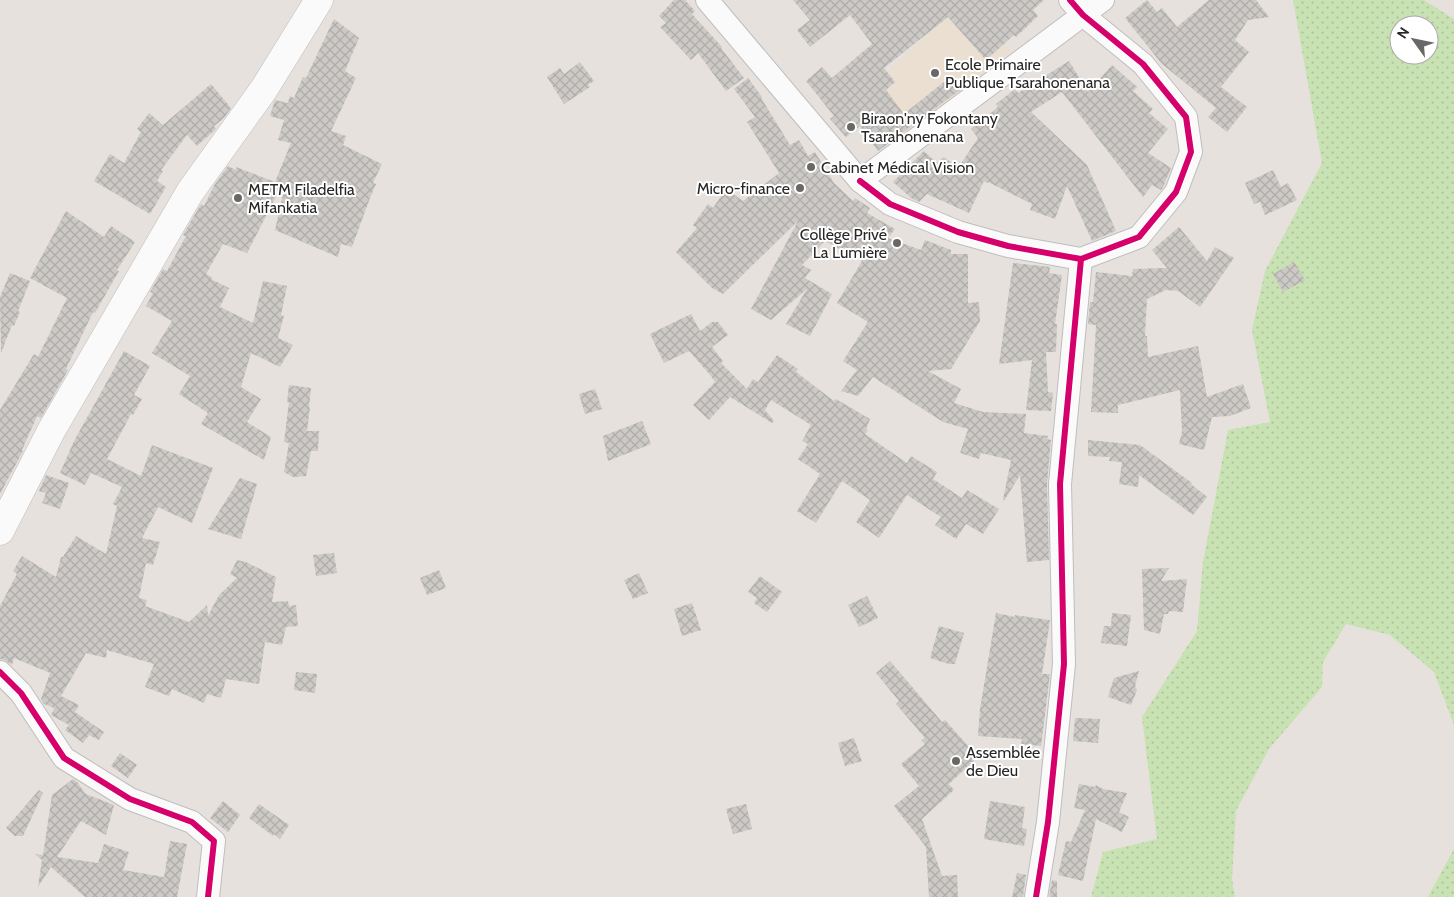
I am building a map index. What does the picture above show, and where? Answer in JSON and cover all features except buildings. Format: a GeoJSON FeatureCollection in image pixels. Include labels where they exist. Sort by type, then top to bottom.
{"type":"FeatureCollection","features":[{"type":"Feature","properties":{"kind":"main road"},"geometry":{"type":"LineString","coordinates":[[0,532],[51,431],[190,192],[264,88],[319,0]]}},
{"type":"Feature","properties":{"kind":"street"},"geometry":{"type":"LineString","coordinates":[[707,0],[860,181],[890,204],[958,232],[1008,246],[1081,259],[1139,237],[1176,192],[1191,152],[1186,116],[1143,64],[1076,8]]}},
{"type":"Feature","properties":{"kind":"street"},"geometry":{"type":"LineString","coordinates":[[860,181],[1076,8],[1103,0]]}},
{"type":"Feature","properties":{"kind":"street"},"geometry":{"type":"LineString","coordinates":[[1036,897],[1048,822],[1064,664],[1060,484],[1081,259]]}},
{"type":"Feature","properties":{"kind":"street"},"geometry":{"type":"LineString","coordinates":[[0,672],[21,693],[64,758],[130,799],[192,822],[214,841],[208,897]]}},
{"type":"Feature","properties":{"kind":"shaded area","name":"Ecole Primaire Publique Tsarahonenana"},"geometry":{"type":"Polygon","coordinates":[[[965,1],[1010,51],[896,144],[852,91],[877,80],[965,1]]]}},
{"type":"Feature","properties":{"kind":"green space"},"geometry":{"type":"Polygon","coordinates":[[[1293,0],[1424,0],[1454,19],[1454,725],[1434,672],[1390,635],[1346,624],[1323,662],[1322,687],[1269,749],[1236,811],[1232,879],[1235,897],[1091,897],[1103,852],[1157,839],[1142,717],[1197,631],[1203,562],[1228,430],[1270,422],[1252,330],[1265,271],[1322,163],[1293,0]]]}},
{"type":"Feature","properties":{"kind":"green space"},"geometry":{"type":"Polygon","coordinates":[[[1454,849],[1454,897],[1428,897],[1454,849]]]}},
{"type":"Feature","properties":{"kind":"cycle path"},"geometry":{"type":"LineString","coordinates":[[860,181],[890,204],[958,232],[1008,246],[1081,259],[1139,237],[1176,192],[1191,152],[1186,117],[1143,64],[1083,15],[1070,0]]}},
{"type":"Feature","properties":{"kind":"cycle path"},"geometry":{"type":"LineString","coordinates":[[1036,897],[1048,822],[1064,664],[1060,484],[1081,259]]}},
{"type":"Feature","properties":{"kind":"cycle path"},"geometry":{"type":"LineString","coordinates":[[0,672],[21,693],[64,758],[130,799],[192,822],[214,841],[208,897]]}},
{"type":"Feature","properties":{"kind":"place","name":"Ecole Primaire Publique Tsarahonenana"},"geometry":{"type":"Point","coordinates":[935,73]}},
{"type":"Feature","properties":{"kind":"place","name":"Biraon'ny Fokontany Tsarahonenana"},"geometry":{"type":"Point","coordinates":[851,127]}},
{"type":"Feature","properties":{"kind":"place","name":"Cabinet Médical Vision"},"geometry":{"type":"Point","coordinates":[811,167]}},
{"type":"Feature","properties":{"kind":"place","name":"Micro-finance"},"geometry":{"type":"Point","coordinates":[800,188]}},
{"type":"Feature","properties":{"kind":"place","name":"METM Filadelfia Mifankatia"},"geometry":{"type":"Point","coordinates":[238,198]}},
{"type":"Feature","properties":{"kind":"place","name":"Collège Privé La Lumière"},"geometry":{"type":"Point","coordinates":[897,243]}},
{"type":"Feature","properties":{"kind":"place","name":"Assemblée de Dieu"},"geometry":{"type":"Point","coordinates":[956,761]}}]}
